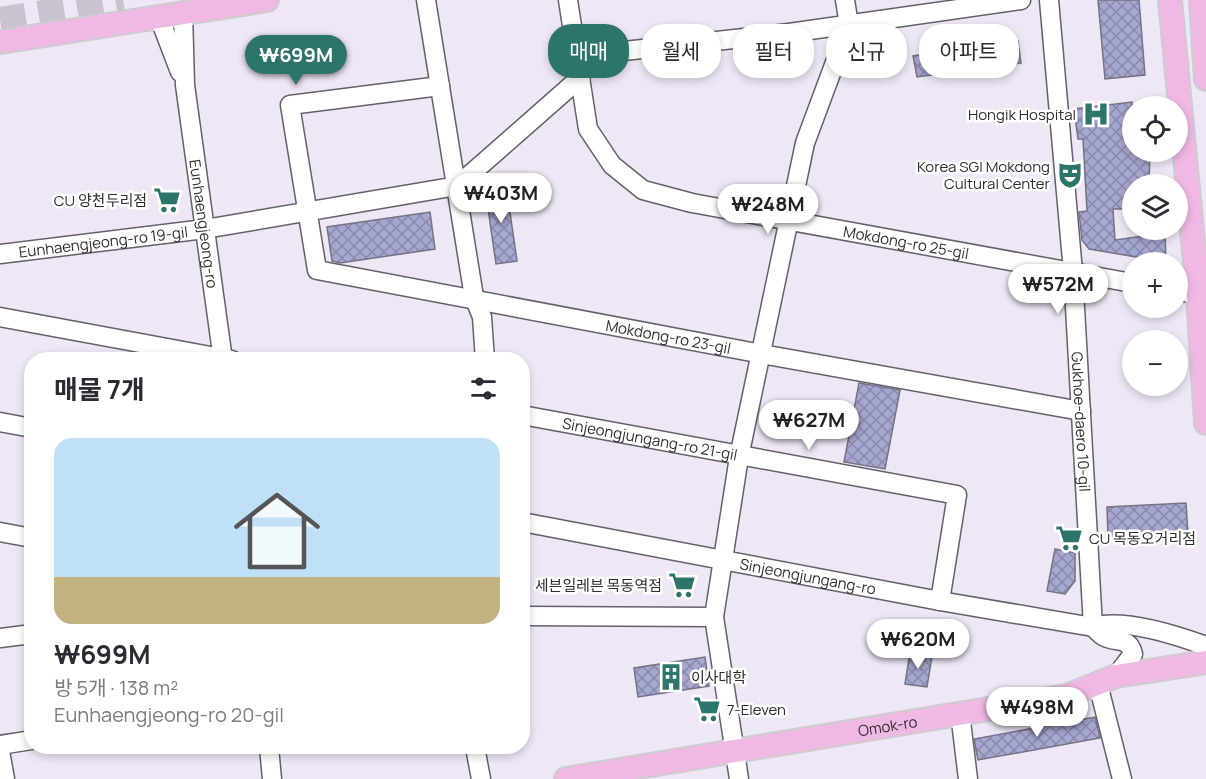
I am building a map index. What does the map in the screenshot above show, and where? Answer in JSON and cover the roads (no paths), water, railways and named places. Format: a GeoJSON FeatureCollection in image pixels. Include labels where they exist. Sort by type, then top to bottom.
{"type":"FeatureCollection","features":[{"type":"Feature","properties":{"kind":"main road"},"geometry":{"type":"LineString","coordinates":[[0,42],[267,0]]}},
{"type":"Feature","properties":{"kind":"main road"},"geometry":{"type":"LineString","coordinates":[[1201,0],[1206,79]]}},
{"type":"Feature","properties":{"kind":"main road"},"geometry":{"type":"LineString","coordinates":[[1168,6],[1206,423]]}},
{"type":"Feature","properties":{"kind":"main road","name":"Omok-ro"},"geometry":{"type":"LineString","coordinates":[[566,779],[1067,696],[1107,680],[1206,662]]}},
{"type":"Feature","properties":{"kind":"street"},"geometry":{"type":"LineString","coordinates":[[426,0],[474,297],[482,317],[484,352]]}},
{"type":"Feature","properties":{"kind":"street","name":"Mokdong-ro 25-gil"},"geometry":{"type":"LineString","coordinates":[[568,0],[572,24]]}},
{"type":"Feature","properties":{"kind":"street"},"geometry":{"type":"LineString","coordinates":[[845,0],[849,24]]}},
{"type":"Feature","properties":{"kind":"street"},"geometry":{"type":"LineString","coordinates":[[856,24],[1021,0]]}},
{"type":"Feature","properties":{"kind":"street","name":"Gukhoe-daero 10-gil"},"geometry":{"type":"LineString","coordinates":[[1050,0],[1073,272],[1093,627]]}},
{"type":"Feature","properties":{"kind":"street","name":"Eunhaengjeong-ro"},"geometry":{"type":"LineString","coordinates":[[183,13],[185,85],[225,352]]}},
{"type":"Feature","properties":{"kind":"street","name":"Eunhaengjeong-ro"},"geometry":{"type":"LineString","coordinates":[[159,17],[185,85]]}},
{"type":"Feature","properties":{"kind":"street"},"geometry":{"type":"LineString","coordinates":[[629,50],[826,28]]}},
{"type":"Feature","properties":{"kind":"street"},"geometry":{"type":"LineString","coordinates":[[457,186],[581,78]]}},
{"type":"Feature","properties":{"kind":"street","name":"Mokdong-ro 25-gil"},"geometry":{"type":"LineString","coordinates":[[581,78],[588,129],[612,165],[643,190],[692,203],[1122,281]]}},
{"type":"Feature","properties":{"kind":"street"},"geometry":{"type":"LineString","coordinates":[[740,779],[714,617],[739,456],[805,142],[829,78]]}},
{"type":"Feature","properties":{"kind":"street"},"geometry":{"type":"LineString","coordinates":[[307,210],[291,105],[440,86]]}},
{"type":"Feature","properties":{"kind":"street","name":"Eunhaengjeong-ro 19-gil"},"geometry":{"type":"LineString","coordinates":[[0,254],[205,229],[457,186]]}},
{"type":"Feature","properties":{"kind":"street","name":"Mokdong-ro 23-gil"},"geometry":{"type":"LineString","coordinates":[[307,210],[317,270],[474,297],[762,354],[1081,411]]}},
{"type":"Feature","properties":{"kind":"street"},"geometry":{"type":"LineString","coordinates":[[0,317],[188,352]]}},
{"type":"Feature","properties":{"kind":"street","name":"Sinjeongjungang-ro 21-gil"},"geometry":{"type":"LineString","coordinates":[[530,417],[957,495],[940,601]]}},
{"type":"Feature","properties":{"kind":"street"},"geometry":{"type":"LineString","coordinates":[[0,422],[24,426]]}},
{"type":"Feature","properties":{"kind":"street","name":"Sinjeongjungang-ro"},"geometry":{"type":"LineString","coordinates":[[530,524],[940,601],[1093,627],[1109,622],[1206,646]]}},
{"type":"Feature","properties":{"kind":"street"},"geometry":{"type":"LineString","coordinates":[[0,532],[24,536]]}},
{"type":"Feature","properties":{"kind":"street"},"geometry":{"type":"LineString","coordinates":[[530,616],[714,617]]}},
{"type":"Feature","properties":{"kind":"street","name":"Sinjeongjungang-ro"},"geometry":{"type":"LineString","coordinates":[[1093,627],[1104,637],[1126,642],[1131,646],[1133,654],[1107,680]]}},
{"type":"Feature","properties":{"kind":"street"},"geometry":{"type":"LineString","coordinates":[[0,638],[24,635]]}},
{"type":"Feature","properties":{"kind":"street"},"geometry":{"type":"LineString","coordinates":[[1107,680],[1122,779]]}},
{"type":"Feature","properties":{"kind":"street"},"geometry":{"type":"LineString","coordinates":[[960,714],[968,779]]}},
{"type":"Feature","properties":{"kind":"street"},"geometry":{"type":"LineString","coordinates":[[0,745],[24,741]]}},
{"type":"Feature","properties":{"kind":"street"},"geometry":{"type":"LineString","coordinates":[[0,751],[5,779]]}},
{"type":"Feature","properties":{"kind":"street"},"geometry":{"type":"LineString","coordinates":[[269,754],[272,779]]}},
{"type":"Feature","properties":{"kind":"street"},"geometry":{"type":"LineString","coordinates":[[476,754],[481,779]]}},
{"type":"Feature","properties":{"kind":"tunnel"},"geometry":{"type":"LineString","coordinates":[[0,20],[123,0]]}},
{"type":"Feature","properties":{"kind":"place","name":"Hongik Hospital"},"geometry":{"type":"Point","coordinates":[1096,114]}},
{"type":"Feature","properties":{"kind":"place","name":"Korea SGI Mokdong Cultural Center"},"geometry":{"type":"Point","coordinates":[1070,175]}},
{"type":"Feature","properties":{"kind":"place","name":"CU 양천두리점"},"geometry":{"type":"Point","coordinates":[167,200]}},
{"type":"Feature","properties":{"kind":"place","name":"CU 목동오거리점"},"geometry":{"type":"Point","coordinates":[1069,538]}},
{"type":"Feature","properties":{"kind":"place","name":"세븐일레븐 목동역점"},"geometry":{"type":"Point","coordinates":[682,585]}},
{"type":"Feature","properties":{"kind":"place","name":"이사대학"},"geometry":{"type":"Point","coordinates":[671,677]}},
{"type":"Feature","properties":{"kind":"place","name":"7-Eleven"},"geometry":{"type":"Point","coordinates":[707,709]}}]}
